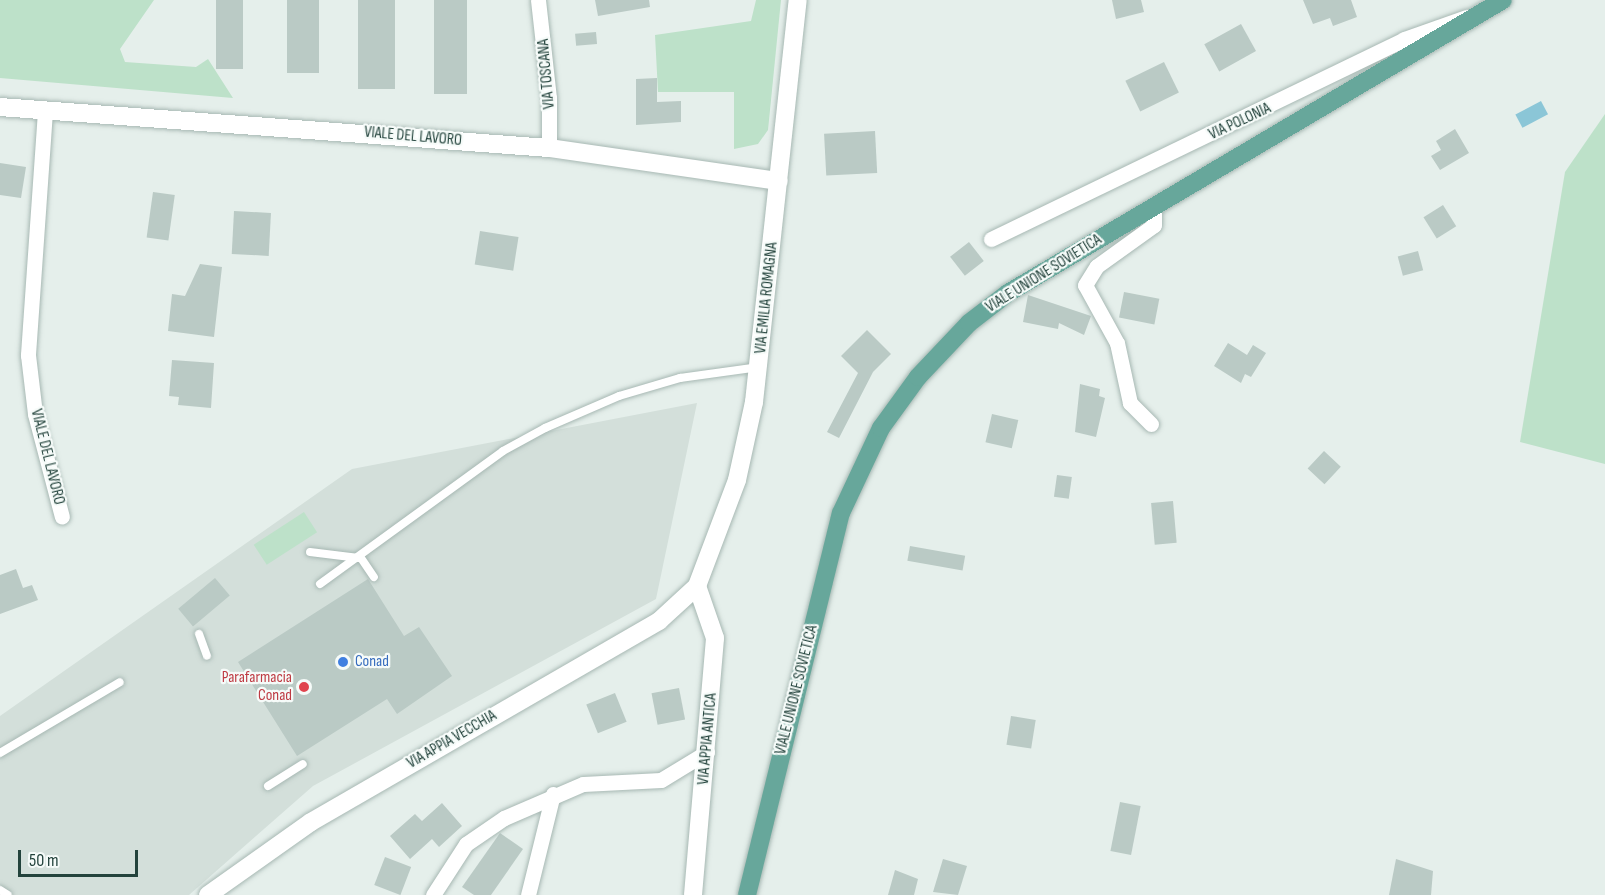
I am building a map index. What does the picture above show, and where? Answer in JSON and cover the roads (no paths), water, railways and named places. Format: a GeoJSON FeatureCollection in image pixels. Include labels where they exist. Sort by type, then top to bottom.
{"type":"FeatureCollection","features":[{"type":"Feature","properties":{"kind":"main road","name":"VIA EMILIA ROMAGNA"},"geometry":{"type":"LineString","coordinates":[[697,586],[737,480],[760,367],[798,0]]}},
{"type":"Feature","properties":{"kind":"main road","name":"VIALE UNIONE SOVIETICA"},"geometry":{"type":"LineString","coordinates":[[747,895],[835,533],[881,428],[929,364],[987,308],[1497,4]]}},
{"type":"Feature","properties":{"kind":"main road","name":"VIALE DEL LAVORO"},"geometry":{"type":"LineString","coordinates":[[0,107],[549,148],[779,181]]}},
{"type":"Feature","properties":{"kind":"main road","name":"VIA APPIA ANTICA"},"geometry":{"type":"LineString","coordinates":[[693,895],[707,752],[715,632],[697,586]]}},
{"type":"Feature","properties":{"kind":"main road","name":"VIA APPIA VECCHIA"},"geometry":{"type":"LineString","coordinates":[[208,895],[311,822],[659,621],[697,586]]}},
{"type":"Feature","properties":{"kind":"street","name":"VIA TOSCANA"},"geometry":{"type":"LineString","coordinates":[[538,0],[549,92],[549,148]]}},
{"type":"Feature","properties":{"kind":"street","name":"VIA POLONIA"},"geometry":{"type":"LineString","coordinates":[[991,239],[1404,39],[1497,4]]}},
{"type":"Feature","properties":{"kind":"street","name":"VIALE DEL LAVORO"},"geometry":{"type":"LineString","coordinates":[[45,111],[27,303],[28,363],[62,517]]}},
{"type":"Feature","properties":{"kind":"street"},"geometry":{"type":"LineString","coordinates":[[1151,424],[1130,403],[1117,343],[1085,285],[1097,266],[1154,225],[1154,207]]}},
{"type":"Feature","properties":{"kind":"street"},"geometry":{"type":"LineString","coordinates":[[433,895],[475,836],[553,794],[593,782],[662,780],[707,752]]}},
{"type":"Feature","properties":{"kind":"street"},"geometry":{"type":"LineString","coordinates":[[528,895],[553,794]]}},
{"type":"Feature","properties":{"kind":"lane"},"geometry":{"type":"LineString","coordinates":[[320,584],[361,558],[503,451],[545,428],[619,396],[680,378],[760,367]]}},
{"type":"Feature","properties":{"kind":"lane"},"geometry":{"type":"LineString","coordinates":[[310,552],[361,558],[374,577]]}},
{"type":"Feature","properties":{"kind":"lane"},"geometry":{"type":"LineString","coordinates":[[199,634],[207,656]]}},
{"type":"Feature","properties":{"kind":"lane"},"geometry":{"type":"LineString","coordinates":[[0,753],[120,682]]}},
{"type":"Feature","properties":{"kind":"lane"},"geometry":{"type":"LineString","coordinates":[[268,786],[303,764]]}},
{"type":"Feature","properties":{"kind":"lane"},"geometry":{"type":"LineString","coordinates":[[0,890],[8,895]]}},
{"type":"Feature","properties":{"kind":"water"},"geometry":{"type":"Polygon","coordinates":[[[1541,101],[1548,114],[1522,128],[1515,115],[1541,101]]]}},
{"type":"Feature","properties":{"kind":"place","name":"Conad"},"geometry":{"type":"Point","coordinates":[343,662]}},
{"type":"Feature","properties":{"kind":"place","name":"Parafarmacia Conad"},"geometry":{"type":"Point","coordinates":[304,687]}}]}
